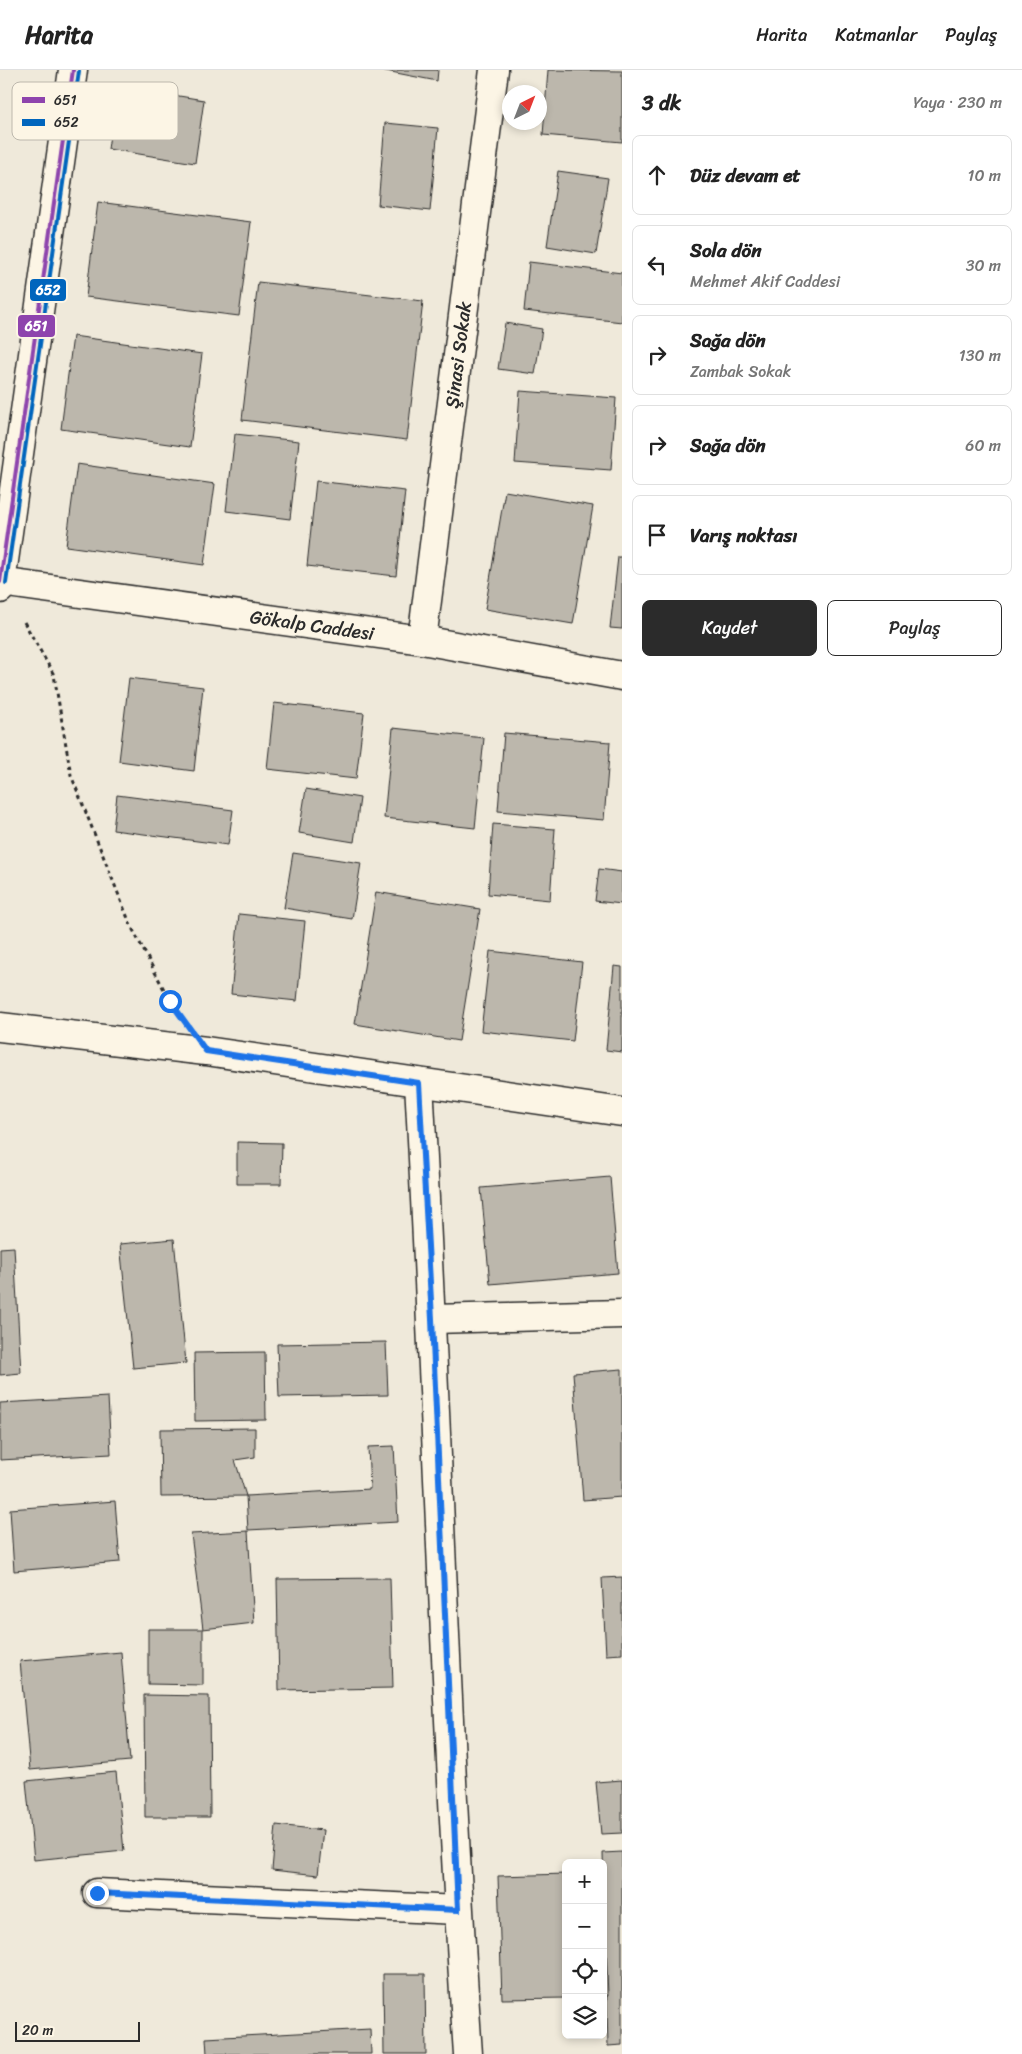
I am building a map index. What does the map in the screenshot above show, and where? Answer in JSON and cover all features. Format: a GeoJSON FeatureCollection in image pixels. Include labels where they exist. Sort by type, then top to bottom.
{"type":"FeatureCollection","features":[{"type":"Feature","properties":{"kind":"street","name":"Şinasi Sokak"},"geometry":{"type":"LineString","coordinates":[[422,640],[494,70]]}},
{"type":"Feature","properties":{"kind":"street"},"geometry":{"type":"LineString","coordinates":[[0,584],[63,140]]}},
{"type":"Feature","properties":{"kind":"street","name":"Gökalp Caddesi"},"geometry":{"type":"LineString","coordinates":[[0,584],[422,640],[622,676]]}},
{"type":"Feature","properties":{"kind":"street"},"geometry":{"type":"LineString","coordinates":[[0,1027],[206,1051],[622,1112]]}},
{"type":"Feature","properties":{"kind":"street"},"geometry":{"type":"LineString","coordinates":[[419,1083],[432,1319],[458,1910],[468,2054]]}},
{"type":"Feature","properties":{"kind":"street"},"geometry":{"type":"LineString","coordinates":[[432,1319],[622,1314]]}},
{"type":"Feature","properties":{"kind":"street"},"geometry":{"type":"LineString","coordinates":[[97,1893],[458,1910]]}},
{"type":"Feature","properties":{"kind":"path"},"geometry":{"type":"LineString","coordinates":[[0,584],[54,675],[71,775],[131,926],[170,1001],[206,1051]]}},
{"type":"Feature","properties":{"kind":"building"},"geometry":{"type":"Polygon","coordinates":[[[381,70],[438,70],[437,81],[381,70]]]}},
{"type":"Feature","properties":{"kind":"building"},"geometry":{"type":"Polygon","coordinates":[[[548,70],[622,71],[622,142],[543,135],[543,130],[547,130],[548,70]]]}},
{"type":"Feature","properties":{"kind":"building"},"geometry":{"type":"Polygon","coordinates":[[[178,96],[204,100],[195,163],[108,149],[109,140],[178,140],[178,96]]]}},
{"type":"Feature","properties":{"kind":"building"},"geometry":{"type":"Polygon","coordinates":[[[385,123],[438,128],[430,211],[378,205],[385,123]]]}},
{"type":"Feature","properties":{"kind":"building"},"geometry":{"type":"Polygon","coordinates":[[[558,171],[608,178],[596,254],[547,246],[558,171]]]}},
{"type":"Feature","properties":{"kind":"building"},"geometry":{"type":"Polygon","coordinates":[[[98,202],[251,222],[239,316],[86,297],[98,202]]]}},
{"type":"Feature","properties":{"kind":"building"},"geometry":{"type":"Polygon","coordinates":[[[529,262],[622,273],[622,322],[524,311],[529,262]]]}},
{"type":"Feature","properties":{"kind":"building"},"geometry":{"type":"Polygon","coordinates":[[[258,282],[423,301],[407,440],[242,420],[258,282]]]}},
{"type":"Feature","properties":{"kind":"building"},"geometry":{"type":"Polygon","coordinates":[[[505,323],[542,329],[535,374],[498,369],[505,323]]]}},
{"type":"Feature","properties":{"kind":"building"},"geometry":{"type":"Polygon","coordinates":[[[73,336],[202,354],[190,447],[61,429],[73,336]]]}},
{"type":"Feature","properties":{"kind":"building"},"geometry":{"type":"Polygon","coordinates":[[[520,391],[616,398],[611,470],[515,463],[520,391]]]}},
{"type":"Feature","properties":{"kind":"building"},"geometry":{"type":"Polygon","coordinates":[[[235,434],[299,441],[290,519],[226,511],[235,434]]]}},
{"type":"Feature","properties":{"kind":"building"},"geometry":{"type":"Polygon","coordinates":[[[77,464],[215,484],[204,565],[66,546],[77,464]]]}},
{"type":"Feature","properties":{"kind":"building"},"geometry":{"type":"Polygon","coordinates":[[[316,481],[405,491],[396,576],[307,566],[316,481]]]}},
{"type":"Feature","properties":{"kind":"building"},"geometry":{"type":"Polygon","coordinates":[[[505,491],[593,506],[573,624],[485,609],[505,491]]]}},
{"type":"Feature","properties":{"kind":"building"},"geometry":{"type":"Polygon","coordinates":[[[618,557],[622,557],[622,629],[610,628],[618,557]]]}},
{"type":"Feature","properties":{"kind":"building"},"geometry":{"type":"Polygon","coordinates":[[[129,678],[203,687],[194,771],[119,761],[129,678]]]}},
{"type":"Feature","properties":{"kind":"building"},"geometry":{"type":"Polygon","coordinates":[[[274,703],[364,713],[356,779],[267,769],[274,703]]]}},
{"type":"Feature","properties":{"kind":"building"},"geometry":{"type":"Polygon","coordinates":[[[393,728],[484,738],[475,828],[384,818],[393,728]]]}},
{"type":"Feature","properties":{"kind":"building"},"geometry":{"type":"Polygon","coordinates":[[[504,733],[610,742],[604,820],[498,811],[504,733]]]}},
{"type":"Feature","properties":{"kind":"building"},"geometry":{"type":"Polygon","coordinates":[[[306,789],[360,798],[354,842],[299,833],[306,789]]]}},
{"type":"Feature","properties":{"kind":"building"},"geometry":{"type":"Polygon","coordinates":[[[117,795],[233,810],[228,845],[113,830],[117,795]]]}},
{"type":"Feature","properties":{"kind":"building"},"geometry":{"type":"Polygon","coordinates":[[[493,824],[555,829],[550,900],[488,894],[493,824]]]}},
{"type":"Feature","properties":{"kind":"building"},"geometry":{"type":"Polygon","coordinates":[[[293,853],[361,863],[352,919],[284,908],[293,853]]]}},
{"type":"Feature","properties":{"kind":"building"},"geometry":{"type":"Polygon","coordinates":[[[599,869],[622,872],[622,904],[595,901],[599,869]]]}},
{"type":"Feature","properties":{"kind":"building"},"geometry":{"type":"Polygon","coordinates":[[[376,892],[480,909],[459,1041],[355,1024],[376,892]]]}},
{"type":"Feature","properties":{"kind":"building"},"geometry":{"type":"Polygon","coordinates":[[[239,914],[305,921],[297,1001],[231,994],[239,914]]]}},
{"type":"Feature","properties":{"kind":"building"},"geometry":{"type":"Polygon","coordinates":[[[490,951],[582,962],[573,1041],[481,1031],[490,951]]]}},
{"type":"Feature","properties":{"kind":"building"},"geometry":{"type":"Polygon","coordinates":[[[614,966],[622,967],[622,1052],[606,1050],[614,966]]]}},
{"type":"Feature","properties":{"kind":"building"},"geometry":{"type":"Polygon","coordinates":[[[237,1142],[282,1143],[281,1184],[237,1184],[237,1142]]]}},
{"type":"Feature","properties":{"kind":"building"},"geometry":{"type":"Polygon","coordinates":[[[610,1177],[618,1273],[490,1284],[481,1188],[610,1177]]]}},
{"type":"Feature","properties":{"kind":"building"},"geometry":{"type":"Polygon","coordinates":[[[174,1239],[186,1363],[133,1368],[120,1244],[174,1239]]]}},
{"type":"Feature","properties":{"kind":"building"},"geometry":{"type":"Polygon","coordinates":[[[14,1247],[21,1373],[0,1375],[0,1248],[14,1247]]]}},
{"type":"Feature","properties":{"kind":"building"},"geometry":{"type":"Polygon","coordinates":[[[386,1342],[388,1395],[279,1397],[277,1344],[386,1342]]]}},
{"type":"Feature","properties":{"kind":"building"},"geometry":{"type":"Polygon","coordinates":[[[265,1352],[266,1420],[195,1421],[194,1353],[265,1352]]]}},
{"type":"Feature","properties":{"kind":"building"},"geometry":{"type":"Polygon","coordinates":[[[622,1369],[622,1497],[583,1500],[573,1373],[622,1369]]]}},
{"type":"Feature","properties":{"kind":"building"},"geometry":{"type":"Polygon","coordinates":[[[108,1397],[111,1454],[0,1460],[0,1403],[108,1397]]]}},
{"type":"Feature","properties":{"kind":"building"},"geometry":{"type":"Polygon","coordinates":[[[255,1428],[255,1457],[235,1460],[246,1496],[161,1497],[160,1429],[255,1428]]]}},
{"type":"Feature","properties":{"kind":"building"},"geometry":{"type":"Polygon","coordinates":[[[394,1446],[398,1522],[248,1530],[246,1496],[370,1489],[368,1447],[394,1446]]]}},
{"type":"Feature","properties":{"kind":"building"},"geometry":{"type":"Polygon","coordinates":[[[115,1501],[120,1562],[14,1571],[10,1509],[115,1501]]]}},
{"type":"Feature","properties":{"kind":"building"},"geometry":{"type":"Polygon","coordinates":[[[248,1531],[254,1623],[203,1629],[191,1534],[248,1531]]]}},
{"type":"Feature","properties":{"kind":"building"},"geometry":{"type":"Polygon","coordinates":[[[622,1577],[622,1654],[606,1655],[602,1578],[622,1577]]]}},
{"type":"Feature","properties":{"kind":"building"},"geometry":{"type":"Polygon","coordinates":[[[390,1578],[393,1688],[279,1690],[277,1579],[390,1578]]]}},
{"type":"Feature","properties":{"kind":"building"},"geometry":{"type":"Polygon","coordinates":[[[148,1629],[203,1629],[203,1685],[148,1684],[148,1629]]]}},
{"type":"Feature","properties":{"kind":"building"},"geometry":{"type":"Polygon","coordinates":[[[121,1652],[130,1761],[30,1770],[20,1661],[121,1652]]]}},
{"type":"Feature","properties":{"kind":"building"},"geometry":{"type":"Polygon","coordinates":[[[144,1695],[209,1696],[210,1817],[145,1817],[144,1695]]]}},
{"type":"Feature","properties":{"kind":"building"},"geometry":{"type":"Polygon","coordinates":[[[116,1772],[124,1851],[34,1860],[26,1781],[116,1772]]]}},
{"type":"Feature","properties":{"kind":"building"},"geometry":{"type":"Polygon","coordinates":[[[622,1780],[622,1833],[601,1834],[596,1782],[622,1780]]]}},
{"type":"Feature","properties":{"kind":"building"},"geometry":{"type":"Polygon","coordinates":[[[276,1825],[323,1830],[318,1875],[272,1870],[276,1825]]]}},
{"type":"Feature","properties":{"kind":"building"},"geometry":{"type":"Polygon","coordinates":[[[622,1852],[622,2045],[608,2046],[607,1859],[603,1859],[603,1853],[622,1852]]]}},
{"type":"Feature","properties":{"kind":"building"},"geometry":{"type":"Polygon","coordinates":[[[562,1874],[562,1998],[502,1999],[498,1876],[562,1874]]]}},
{"type":"Feature","properties":{"kind":"building"},"geometry":{"type":"Polygon","coordinates":[[[383,1974],[425,1974],[426,2054],[384,2054],[383,1974]]]}},
{"type":"Feature","properties":{"kind":"building"},"geometry":{"type":"Polygon","coordinates":[[[370,2029],[371,2054],[207,2054],[206,2038],[370,2029]]]}},
{"type":"Feature","properties":{"kind":"transit line","name":"651"},"geometry":{"type":"LineString","coordinates":[[71,82],[73,70]]}},
{"type":"Feature","properties":{"kind":"transit line","name":"652"},"geometry":{"type":"LineString","coordinates":[[77,82],[79,71]]}},
{"type":"Feature","properties":{"kind":"transit line","name":"651"},"geometry":{"type":"LineString","coordinates":[[0,582],[63,140]]}},
{"type":"Feature","properties":{"kind":"transit line","name":"652"},"geometry":{"type":"LineString","coordinates":[[6,583],[69,140]]}},
{"type":"Feature","properties":{"kind":"route"},"geometry":{"type":"LineString","coordinates":[[97,1893],[458,1910],[432,1319],[419,1083],[206,1051],[170,1001]]}}]}
